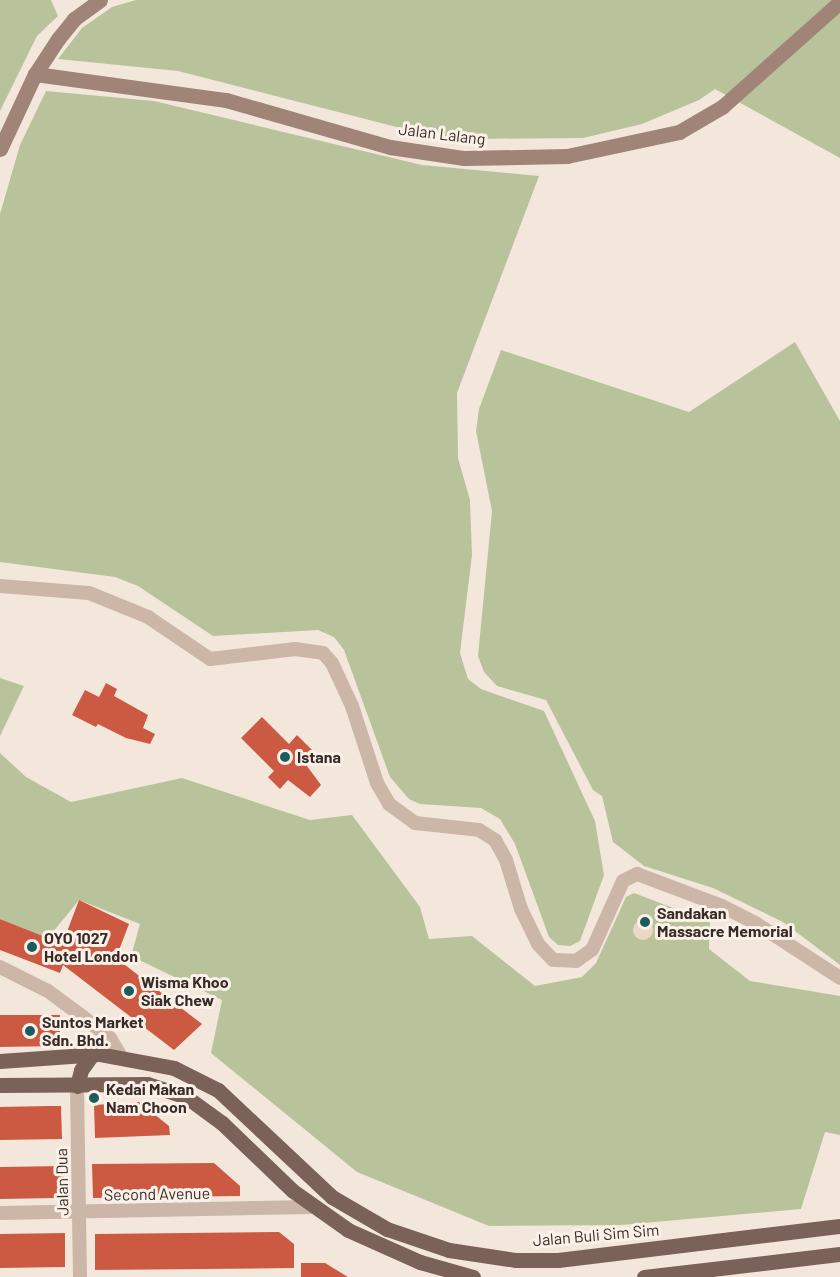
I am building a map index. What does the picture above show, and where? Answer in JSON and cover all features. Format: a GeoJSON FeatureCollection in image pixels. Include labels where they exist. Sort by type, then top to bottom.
{"type":"FeatureCollection","features":[{"type":"Feature","properties":{"kind":"main road","name":"Jalan Buli Sim Sim"},"geometry":{"type":"LineString","coordinates":[[0,1061],[92,1055],[121,1056],[174,1068],[218,1090],[332,1197],[387,1229],[449,1250],[516,1260],[558,1260],[840,1226]]}},
{"type":"Feature","properties":{"kind":"main road"},"geometry":{"type":"LineString","coordinates":[[77,1086],[81,1070],[92,1055]]}},
{"type":"Feature","properties":{"kind":"main road"},"geometry":{"type":"LineString","coordinates":[[0,1085],[147,1084],[185,1096],[222,1123],[273,1174],[314,1207],[370,1242],[420,1262],[474,1277]]}},
{"type":"Feature","properties":{"kind":"main road"},"geometry":{"type":"LineString","coordinates":[[644,1277],[840,1254]]}},
{"type":"Feature","properties":{"kind":"street"},"geometry":{"type":"LineString","coordinates":[[0,149],[35,74],[67,27],[100,0]]}},
{"type":"Feature","properties":{"kind":"street","name":"Jalan Lalang"},"geometry":{"type":"LineString","coordinates":[[35,74],[226,100],[411,150],[464,158],[567,156],[678,132],[713,112],[840,2]]}},
{"type":"Feature","properties":{"kind":"street"},"geometry":{"type":"LineString","coordinates":[[0,586],[89,593],[148,617],[210,659],[295,649],[317,651],[328,657],[352,706],[377,783],[390,804],[415,823],[479,830],[495,840],[506,860],[521,909],[538,945],[553,960],[576,961],[592,950],[623,881],[637,874],[757,924],[840,978]]}},
{"type":"Feature","properties":{"kind":"street"},"geometry":{"type":"LineString","coordinates":[[0,967],[48,991],[110,1038],[121,1056]]}},
{"type":"Feature","properties":{"kind":"street","name":"Jalan Dua"},"geometry":{"type":"LineString","coordinates":[[77,1086],[80,1277]]}},
{"type":"Feature","properties":{"kind":"street","name":"Second Avenue"},"geometry":{"type":"LineString","coordinates":[[0,1213],[314,1207]]}},
{"type":"Feature","properties":{"kind":"green space"},"geometry":{"type":"Polygon","coordinates":[[[0,0],[51,0],[58,16],[37,36],[0,111],[0,0]]]}},
{"type":"Feature","properties":{"kind":"green space"},"geometry":{"type":"Polygon","coordinates":[[[136,0],[840,0],[840,158],[715,89],[699,100],[642,124],[583,138],[466,139],[420,133],[178,71],[58,59],[82,28],[112,7],[136,0]]]}},
{"type":"Feature","properties":{"kind":"green space"},"geometry":{"type":"Polygon","coordinates":[[[46,91],[154,101],[422,165],[539,176],[457,393],[458,458],[470,500],[472,555],[460,653],[468,679],[481,689],[544,711],[595,821],[604,875],[580,941],[570,946],[558,945],[549,937],[515,844],[500,819],[481,808],[420,804],[409,799],[390,777],[344,650],[334,637],[318,630],[213,636],[138,586],[115,577],[0,562],[0,214],[20,145],[46,91]]]}},
{"type":"Feature","properties":{"kind":"green space"},"geometry":{"type":"Polygon","coordinates":[[[795,342],[840,421],[840,965],[783,922],[713,888],[644,866],[613,842],[602,796],[593,790],[546,700],[497,686],[484,672],[478,656],[492,511],[476,431],[479,409],[501,350],[689,412],[795,342]]]}},
{"type":"Feature","properties":{"kind":"green space"},"geometry":{"type":"Polygon","coordinates":[[[0,678],[24,686],[0,736],[0,678]]]}},
{"type":"Feature","properties":{"kind":"green space"},"geometry":{"type":"Polygon","coordinates":[[[0,753],[26,777],[71,802],[182,778],[310,820],[352,815],[420,907],[429,939],[472,936],[535,986],[582,977],[596,963],[626,897],[634,893],[710,922],[709,949],[750,981],[840,996],[840,1135],[825,1132],[801,1209],[621,1225],[489,1226],[357,1172],[211,1053],[222,1000],[131,956],[140,924],[79,900],[48,938],[0,919],[0,753]]]}},
{"type":"Feature","properties":{"kind":"shaded area"},"geometry":{"type":"Polygon","coordinates":[[[643,920],[650,923],[653,930],[650,937],[643,940],[636,937],[633,930],[636,923],[643,920]]]}},
{"type":"Feature","properties":{"kind":"building"},"geometry":{"type":"Polygon","coordinates":[[[106,683],[117,689],[114,696],[148,715],[143,728],[155,734],[150,744],[126,738],[98,724],[96,727],[72,715],[85,690],[99,697],[106,683]]]}},
{"type":"Feature","properties":{"kind":"building","name":"Istana"},"geometry":{"type":"Polygon","coordinates":[[[262,717],[289,744],[297,735],[314,752],[304,762],[321,785],[310,797],[288,780],[280,789],[268,777],[274,771],[241,738],[262,717]]]}},
{"type":"Feature","properties":{"kind":"building"},"geometry":{"type":"Polygon","coordinates":[[[79,900],[129,924],[116,958],[202,1024],[174,1050],[63,965],[60,973],[0,950],[0,919],[48,938],[51,932],[65,937],[79,900]]]}},
{"type":"Feature","properties":{"kind":"building","name":"Suntos Market Sdn. Bhd."},"geometry":{"type":"Polygon","coordinates":[[[0,1015],[60,1015],[60,1046],[0,1047],[0,1015]]]}},
{"type":"Feature","properties":{"kind":"building"},"geometry":{"type":"Polygon","coordinates":[[[139,1102],[169,1126],[170,1135],[95,1138],[94,1105],[139,1102]]]}},
{"type":"Feature","properties":{"kind":"building"},"geometry":{"type":"Polygon","coordinates":[[[61,1106],[62,1139],[0,1140],[0,1107],[61,1106]]]}},
{"type":"Feature","properties":{"kind":"building"},"geometry":{"type":"Polygon","coordinates":[[[214,1163],[240,1186],[240,1196],[93,1198],[92,1164],[214,1163]]]}},
{"type":"Feature","properties":{"kind":"building"},"geometry":{"type":"Polygon","coordinates":[[[64,1166],[64,1190],[56,1198],[0,1199],[0,1167],[64,1166]]]}},
{"type":"Feature","properties":{"kind":"building"},"geometry":{"type":"Polygon","coordinates":[[[279,1232],[294,1244],[294,1268],[95,1270],[95,1234],[279,1232]]]}},
{"type":"Feature","properties":{"kind":"building"},"geometry":{"type":"Polygon","coordinates":[[[65,1233],[65,1267],[0,1268],[0,1234],[65,1233]]]}},
{"type":"Feature","properties":{"kind":"building"},"geometry":{"type":"Polygon","coordinates":[[[301,1263],[325,1263],[348,1277],[301,1277],[301,1263]]]}},
{"type":"Feature","properties":{"kind":"place","name":"Istana"},"geometry":{"type":"Point","coordinates":[285,757]}},
{"type":"Feature","properties":{"kind":"place","name":"Sandakan Massacre Memorial"},"geometry":{"type":"Point","coordinates":[645,922]}},
{"type":"Feature","properties":{"kind":"place","name":"OYO 1027 Hotel London"},"geometry":{"type":"Point","coordinates":[32,947]}},
{"type":"Feature","properties":{"kind":"place","name":"Wisma Khoo Siak Chew"},"geometry":{"type":"Point","coordinates":[129,991]}},
{"type":"Feature","properties":{"kind":"place","name":"Suntos Market Sdn. Bhd."},"geometry":{"type":"Point","coordinates":[30,1031]}},
{"type":"Feature","properties":{"kind":"place","name":"Kedai Makan Nam Choon"},"geometry":{"type":"Point","coordinates":[94,1098]}}]}
